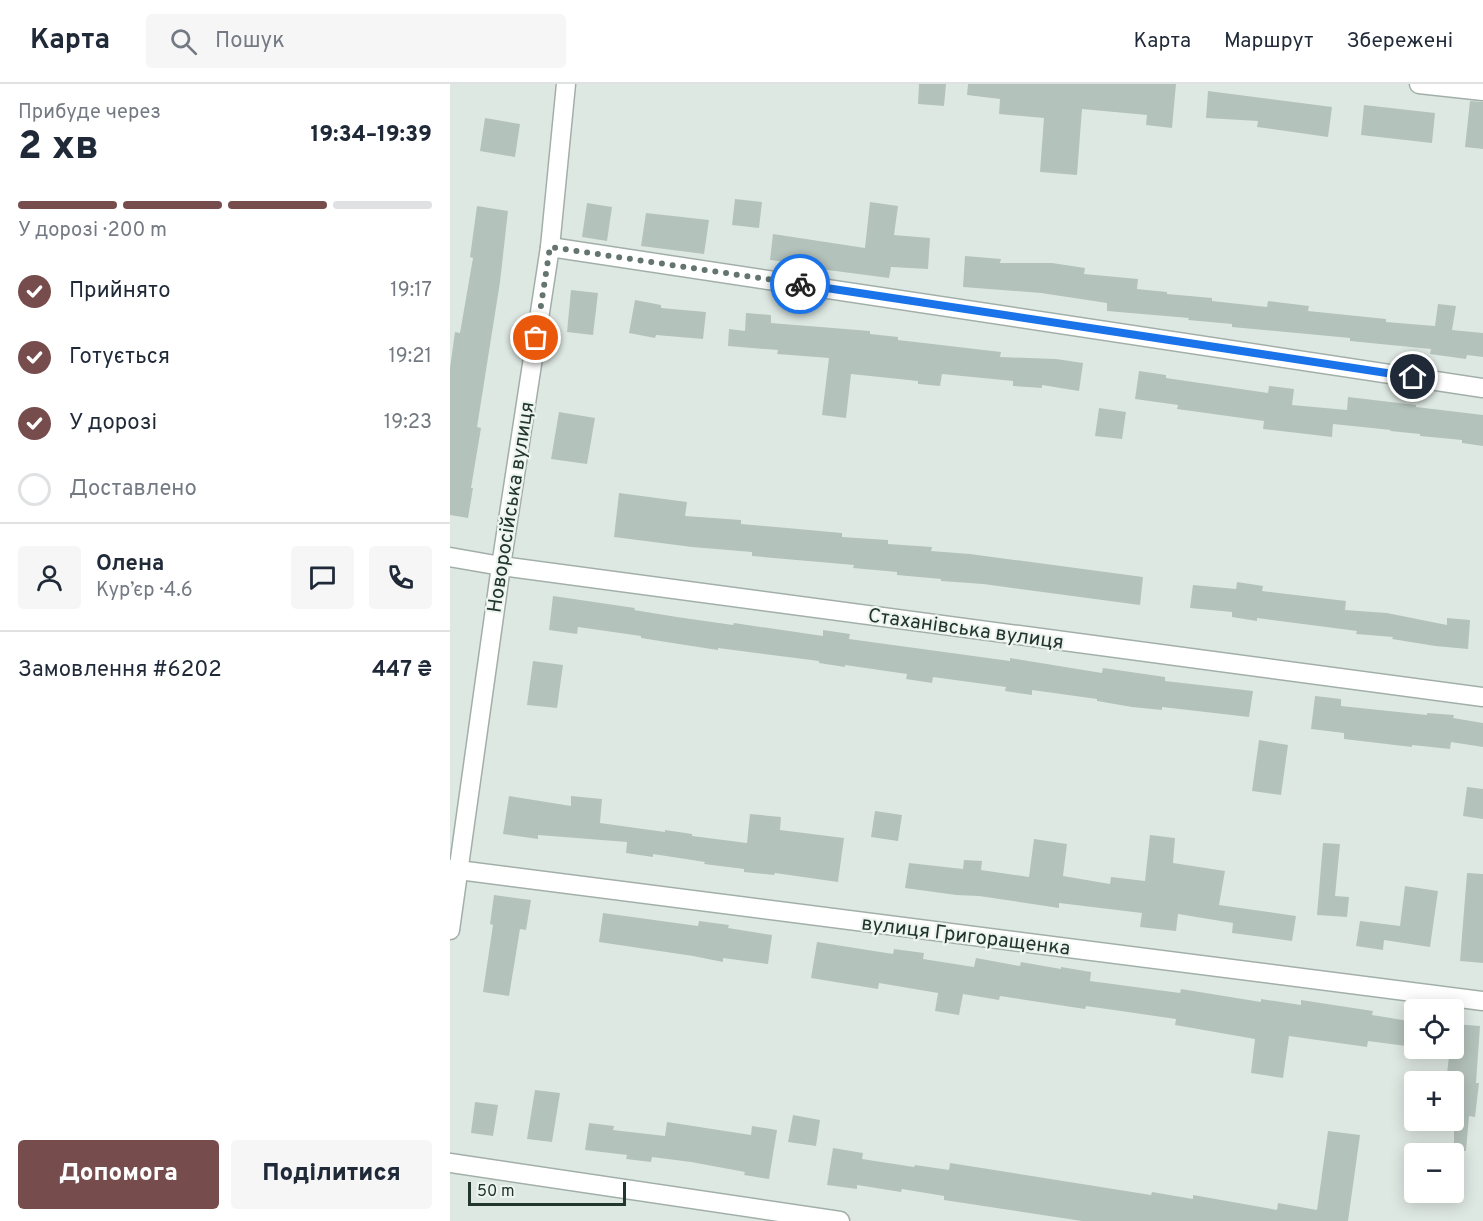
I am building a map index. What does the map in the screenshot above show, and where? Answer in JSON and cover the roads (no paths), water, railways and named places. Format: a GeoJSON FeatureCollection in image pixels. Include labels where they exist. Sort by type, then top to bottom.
{"type":"FeatureCollection","features":[{"type":"Feature","properties":{"kind":"street","name":"Новоросійська вулиця"},"geometry":{"type":"LineString","coordinates":[[450,930],[454,870],[550,247],[566,84]]}},
{"type":"Feature","properties":{"kind":"street"},"geometry":{"type":"LineString","coordinates":[[1419,84],[1483,91]]}},
{"type":"Feature","properties":{"kind":"street"},"geometry":{"type":"LineString","coordinates":[[550,247],[1483,388]]}},
{"type":"Feature","properties":{"kind":"street","name":"Стаханівська вулиця"},"geometry":{"type":"LineString","coordinates":[[450,557],[501,566],[1483,697]]}},
{"type":"Feature","properties":{"kind":"street","name":"вулиця Григоращенка"},"geometry":{"type":"LineString","coordinates":[[454,870],[1483,1001]]}},
{"type":"Feature","properties":{"kind":"street"},"geometry":{"type":"LineString","coordinates":[[450,1163],[840,1221]]}}]}
